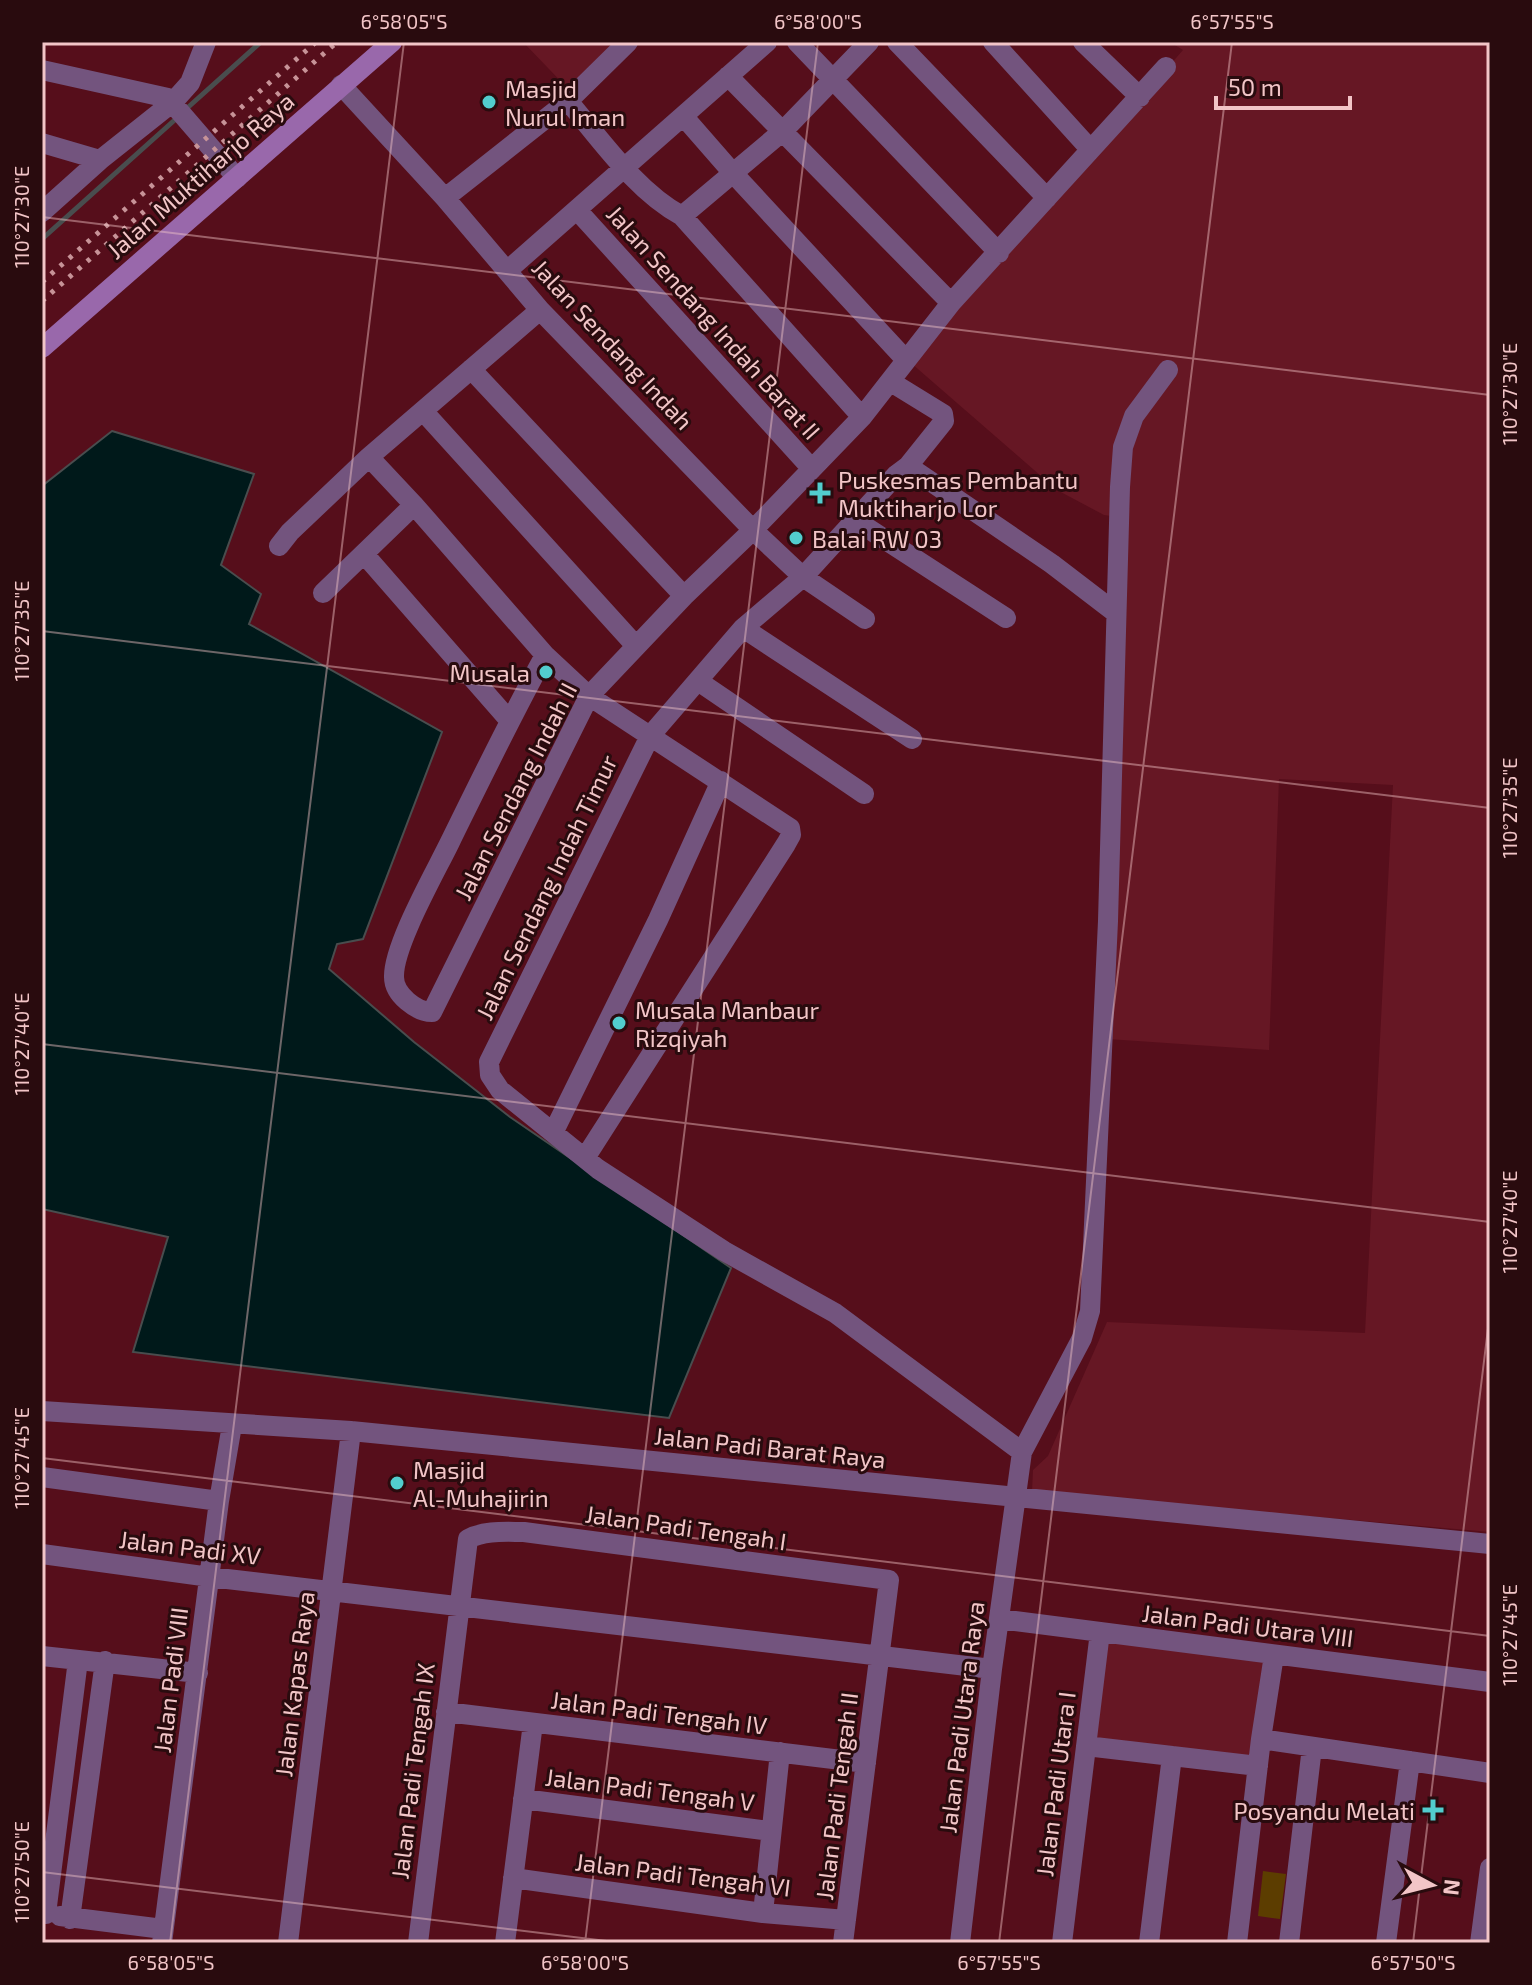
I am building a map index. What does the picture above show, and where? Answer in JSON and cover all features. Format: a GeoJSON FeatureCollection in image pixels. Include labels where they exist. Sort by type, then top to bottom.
{"type":"FeatureCollection","features":[{"type":"Feature","properties":{"kind":"street"},"geometry":{"type":"LineString","coordinates":[[42,212],[100,160],[177,107],[206,42]]}},
{"type":"Feature","properties":{"kind":"street","name":"Jalan Muktiharjo Raya"},"geometry":{"type":"LineString","coordinates":[[42,348],[392,42]]}},
{"type":"Feature","properties":{"kind":"street"},"geometry":{"type":"LineString","coordinates":[[445,198],[568,101],[628,42]]}},
{"type":"Feature","properties":{"kind":"street"},"geometry":{"type":"LineString","coordinates":[[508,270],[767,42]]}},
{"type":"Feature","properties":{"kind":"street"},"geometry":{"type":"LineString","coordinates":[[797,42],[999,253]]}},
{"type":"Feature","properties":{"kind":"street"},"geometry":{"type":"LineString","coordinates":[[682,216],[783,131],[869,42]]}},
{"type":"Feature","properties":{"kind":"street"},"geometry":{"type":"LineString","coordinates":[[897,42],[1047,198]]}},
{"type":"Feature","properties":{"kind":"street"},"geometry":{"type":"LineString","coordinates":[[993,42],[1090,149]]}},
{"type":"Feature","properties":{"kind":"street"},"geometry":{"type":"LineString","coordinates":[[1083,42],[1140,97]]}},
{"type":"Feature","properties":{"kind":"street","name":"Jalan Sendang Indah II"},"geometry":{"type":"LineString","coordinates":[[509,720],[418,906],[395,964],[394,977],[406,999],[421,1011],[432,1012],[589,696],[862,417],[951,303],[1166,67]]}},
{"type":"Feature","properties":{"kind":"street"},"geometry":{"type":"LineString","coordinates":[[42,70],[167,97],[237,178]]}},
{"type":"Feature","properties":{"kind":"street"},"geometry":{"type":"LineString","coordinates":[[728,76],[951,303]]}},
{"type":"Feature","properties":{"kind":"street","name":"Jalan Sendang Indah"},"geometry":{"type":"LineString","coordinates":[[341,85],[445,198],[540,310],[753,530],[803,577],[865,619]]}},
{"type":"Feature","properties":{"kind":"street"},"geometry":{"type":"LineString","coordinates":[[568,101],[625,169],[661,205],[682,216],[862,417]]}},
{"type":"Feature","properties":{"kind":"street"},"geometry":{"type":"LineString","coordinates":[[684,117],[906,360]]}},
{"type":"Feature","properties":{"kind":"street"},"geometry":{"type":"LineString","coordinates":[[42,143],[100,160]]}},
{"type":"Feature","properties":{"kind":"street","name":"Jalan Sendang Indah Barat II"},"geometry":{"type":"LineString","coordinates":[[577,210],[812,469]]}},
{"type":"Feature","properties":{"kind":"street"},"geometry":{"type":"LineString","coordinates":[[279,546],[369,457],[540,310]]}},
{"type":"Feature","properties":{"kind":"street"},"geometry":{"type":"LineString","coordinates":[[471,369],[684,596]]}},
{"type":"Feature","properties":{"kind":"street"},"geometry":{"type":"LineString","coordinates":[[721,781],[658,920],[554,1131],[585,1158],[724,1251],[835,1313],[1022,1452],[1082,1338],[1090,1311],[1108,921],[1123,447],[1134,416],[1168,370]]}},
{"type":"Feature","properties":{"kind":"street","name":"Jalan Sendang Indah Timur"},"geometry":{"type":"LineString","coordinates":[[554,1131],[500,1090],[490,1075],[489,1062],[650,736],[743,628],[803,577],[896,475],[908,466],[944,421],[943,414],[891,382]]}},
{"type":"Feature","properties":{"kind":"street"},"geometry":{"type":"LineString","coordinates":[[423,411],[636,646]]}},
{"type":"Feature","properties":{"kind":"street"},"geometry":{"type":"LineString","coordinates":[[369,457],[545,655],[589,696],[787,824],[791,835],[585,1158]]}},
{"type":"Feature","properties":{"kind":"street"},"geometry":{"type":"LineString","coordinates":[[908,466],[1052,564],[1116,613]]}},
{"type":"Feature","properties":{"kind":"street"},"geometry":{"type":"LineString","coordinates":[[323,593],[414,505]]}},
{"type":"Feature","properties":{"kind":"street"},"geometry":{"type":"LineString","coordinates":[[855,520],[1006,618]]}},
{"type":"Feature","properties":{"kind":"street"},"geometry":{"type":"LineString","coordinates":[[364,554],[509,720],[545,655]]}},
{"type":"Feature","properties":{"kind":"street"},"geometry":{"type":"LineString","coordinates":[[743,628],[912,739]]}},
{"type":"Feature","properties":{"kind":"street"},"geometry":{"type":"LineString","coordinates":[[698,681],[864,794]]}},
{"type":"Feature","properties":{"kind":"street","name":"Jalan Padi Barat Raya"},"geometry":{"type":"LineString","coordinates":[[43,1411],[351,1431],[1017,1487],[1490,1544]]}},
{"type":"Feature","properties":{"kind":"street","name":"Jalan Padi VIII"},"geometry":{"type":"LineString","coordinates":[[162,1936],[219,1501],[232,1425]]}},
{"type":"Feature","properties":{"kind":"street","name":"Jalan Kapas Raya"},"geometry":{"type":"LineString","coordinates":[[288,1943],[351,1431]]}},
{"type":"Feature","properties":{"kind":"street","name":"Jalan Padi Utara Raya"},"geometry":{"type":"LineString","coordinates":[[960,1943],[992,1669],[1022,1452]]}},
{"type":"Feature","properties":{"kind":"street"},"geometry":{"type":"LineString","coordinates":[[42,1477],[219,1501]]}},
{"type":"Feature","properties":{"kind":"street","name":"Jalan Padi Tengah I"},"geometry":{"type":"LineString","coordinates":[[458,1605],[468,1539],[491,1532],[524,1532],[889,1580],[880,1656]]}},
{"type":"Feature","properties":{"kind":"street","name":"Jalan Padi XV"},"geometry":{"type":"LineString","coordinates":[[42,1554],[331,1590]]}},
{"type":"Feature","properties":{"kind":"street"},"geometry":{"type":"LineString","coordinates":[[331,1590],[992,1669]]}},
{"type":"Feature","properties":{"kind":"street","name":"Jalan Padi Tengah IX"},"geometry":{"type":"LineString","coordinates":[[418,1943],[458,1605]]}},
{"type":"Feature","properties":{"kind":"street","name":"Jalan Padi Utara VIII"},"geometry":{"type":"LineString","coordinates":[[999,1619],[1490,1682]]}},
{"type":"Feature","properties":{"kind":"street","name":"Jalan Padi Utara I"},"geometry":{"type":"LineString","coordinates":[[1062,1943],[1100,1632]]}},
{"type":"Feature","properties":{"kind":"street"},"geometry":{"type":"LineString","coordinates":[[1237,1943],[1274,1655]]}},
{"type":"Feature","properties":{"kind":"street"},"geometry":{"type":"LineString","coordinates":[[42,1656],[198,1673]]}},
{"type":"Feature","properties":{"kind":"street","name":"Jalan Padi Tengah II"},"geometry":{"type":"LineString","coordinates":[[843,1943],[880,1656]]}},
{"type":"Feature","properties":{"kind":"street"},"geometry":{"type":"LineString","coordinates":[[78,1660],[44,1913],[162,1936]]}},
{"type":"Feature","properties":{"kind":"street"},"geometry":{"type":"LineString","coordinates":[[70,1919],[105,1661]]}},
{"type":"Feature","properties":{"kind":"street","name":"Jalan Padi Tengah IV"},"geometry":{"type":"LineString","coordinates":[[446,1712],[866,1763]]}},
{"type":"Feature","properties":{"kind":"street"},"geometry":{"type":"LineString","coordinates":[[505,1943],[533,1723]]}},
{"type":"Feature","properties":{"kind":"street"},"geometry":{"type":"LineString","coordinates":[[1261,1739],[1490,1773]]}},
{"type":"Feature","properties":{"kind":"street"},"geometry":{"type":"LineString","coordinates":[[1086,1746],[1258,1766]]}},
{"type":"Feature","properties":{"kind":"street"},"geometry":{"type":"LineString","coordinates":[[1289,1943],[1312,1747]]}},
{"type":"Feature","properties":{"kind":"street"},"geometry":{"type":"LineString","coordinates":[[763,1913],[780,1752]]}},
{"type":"Feature","properties":{"kind":"street"},"geometry":{"type":"LineString","coordinates":[[1149,1943],[1172,1756]]}},
{"type":"Feature","properties":{"kind":"street"},"geometry":{"type":"LineString","coordinates":[[1386,1943],[1410,1761]]}},
{"type":"Feature","properties":{"kind":"street","name":"Jalan Padi Tengah V"},"geometry":{"type":"LineString","coordinates":[[523,1799],[770,1831]]}},
{"type":"Feature","properties":{"kind":"street"},"geometry":{"type":"LineString","coordinates":[[1480,1943],[1490,1868]]}},
{"type":"Feature","properties":{"kind":"street","name":"Jalan Padi Tengah VI"},"geometry":{"type":"LineString","coordinates":[[513,1878],[763,1913],[846,1920]]}},
{"type":"Feature","properties":{"kind":"shaded area"},"geometry":{"type":"Polygon","coordinates":[[[523,42],[630,42],[574,95],[523,42]]]}},
{"type":"Feature","properties":{"kind":"shaded area"},"geometry":{"type":"Polygon","coordinates":[[[1170,42],[1490,42],[1490,1532],[1032,1492],[1033,1470],[1048,1456],[1107,1322],[1365,1333],[1393,785],[1279,779],[1269,1050],[1108,1039],[1124,518],[1104,515],[1057,490],[911,363],[1183,50],[1170,42]]]}},
{"type":"Feature","properties":{"kind":"shaded area"},"geometry":{"type":"Polygon","coordinates":[[[1102,1637],[1269,1657],[1255,1762],[1089,1745],[1102,1637]]]}},
{"type":"Feature","properties":{"kind":"shaded area"},"geometry":{"type":"Polygon","coordinates":[[[1263,1871],[1286,1874],[1280,1919],[1258,1916],[1263,1871]]]}},
{"type":"Feature","properties":{"kind":"water"},"geometry":{"type":"Polygon","coordinates":[[[112,431],[254,474],[221,565],[261,594],[249,624],[442,732],[363,939],[337,944],[329,969],[414,1042],[510,1117],[731,1268],[669,1418],[133,1352],[168,1237],[42,1209],[42,486],[112,431]]]}},
{"type":"Feature","properties":{"kind":"waterway"},"geometry":{"type":"LineString","coordinates":[[185,110],[261,42]]}},
{"type":"Feature","properties":{"kind":"waterway"},"geometry":{"type":"LineString","coordinates":[[42,239],[178,117]]}},
{"type":"Feature","properties":{"kind":"railway"},"geometry":{"type":"LineString","coordinates":[[42,282],[316,42]]}},
{"type":"Feature","properties":{"kind":"railway"},"geometry":{"type":"LineString","coordinates":[[42,301],[337,42]]}},
{"type":"Feature","properties":{"kind":"place","name":"Masjid Nurul Iman"},"geometry":{"type":"Point","coordinates":[489,102]}},
{"type":"Feature","properties":{"kind":"place","name":"Puskesmas Pembantu Muktiharjo Lor"},"geometry":{"type":"Point","coordinates":[820,493]}},
{"type":"Feature","properties":{"kind":"place","name":"Balai RW 03"},"geometry":{"type":"Point","coordinates":[796,538]}},
{"type":"Feature","properties":{"kind":"place","name":"Musala"},"geometry":{"type":"Point","coordinates":[546,672]}},
{"type":"Feature","properties":{"kind":"place","name":"Musala Manbaur Rizqiyah"},"geometry":{"type":"Point","coordinates":[619,1023]}},
{"type":"Feature","properties":{"kind":"place","name":"Masjid Al-Muhajirin"},"geometry":{"type":"Point","coordinates":[397,1483]}},
{"type":"Feature","properties":{"kind":"place","name":"Posyandu Melati"},"geometry":{"type":"Point","coordinates":[1433,1810]}}]}
